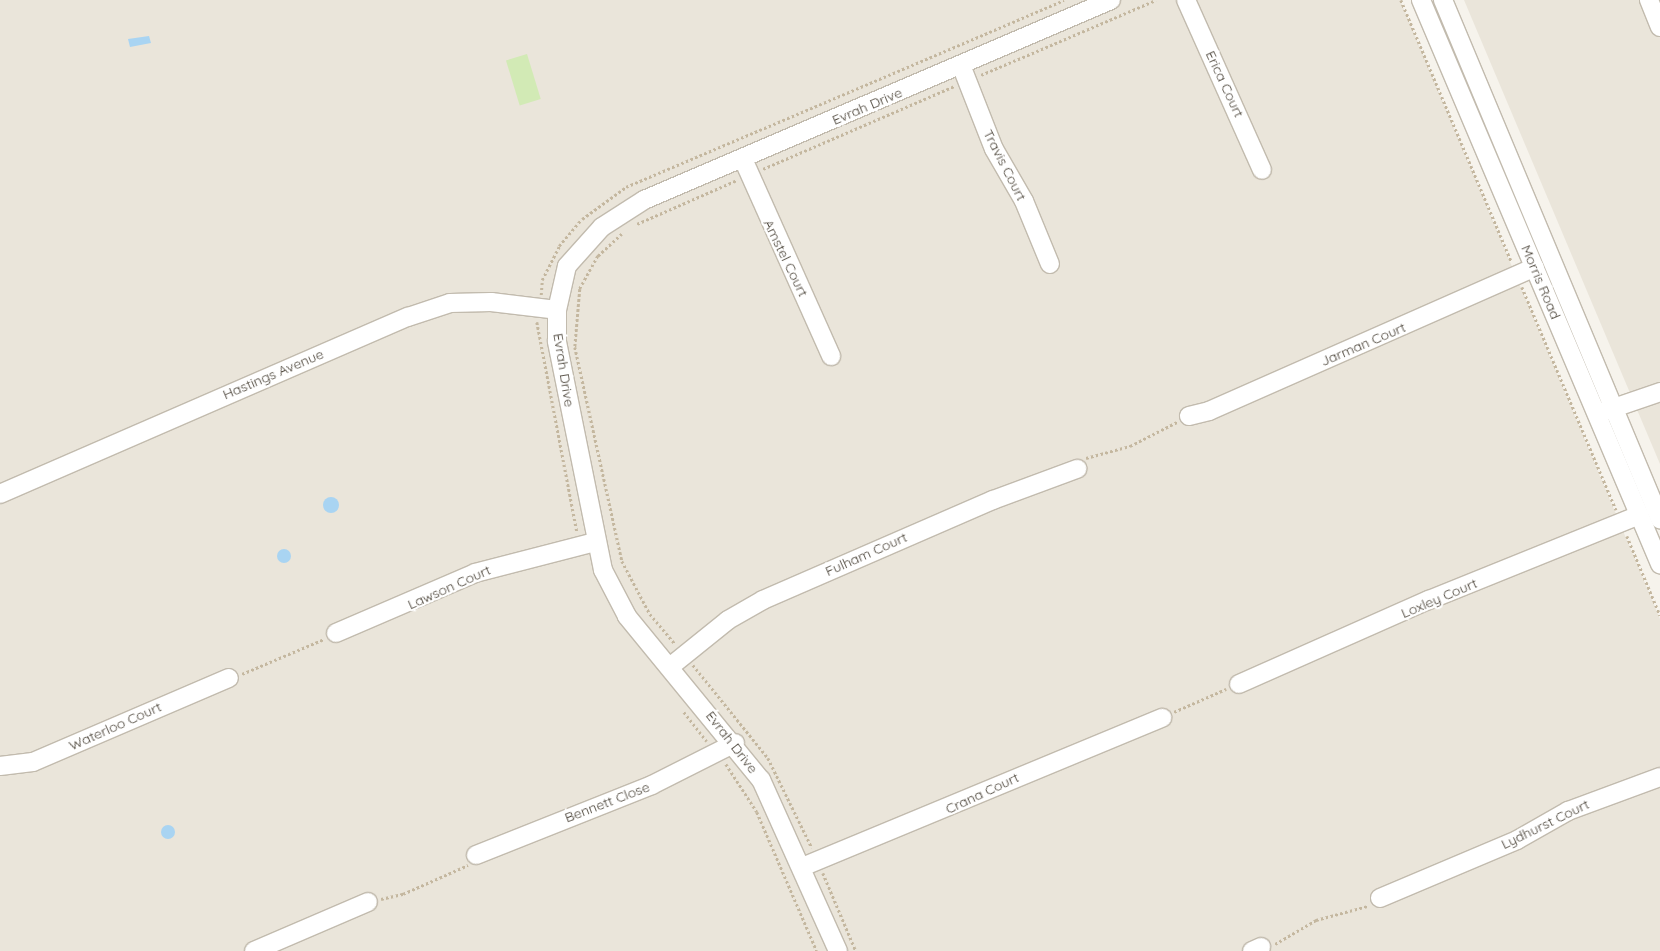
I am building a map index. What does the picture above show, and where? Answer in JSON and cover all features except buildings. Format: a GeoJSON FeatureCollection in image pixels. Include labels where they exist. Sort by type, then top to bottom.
{"type":"FeatureCollection","features":[{"type":"Feature","properties":{"kind":"street","name":"Evrah Drive"},"geometry":{"type":"LineString","coordinates":[[838,951],[810,864],[761,780],[735,744],[620,605],[588,544],[557,341],[548,309],[568,266],[602,227],[644,200],[747,167],[961,65],[1111,0]]}},
{"type":"Feature","properties":{"kind":"street","name":"Erica Court"},"geometry":{"type":"LineString","coordinates":[[1186,0],[1233,96],[1262,170]]}},
{"type":"Feature","properties":{"kind":"street","name":"Morris Road"},"geometry":{"type":"LineString","coordinates":[[1421,0],[1535,267],[1605,411],[1643,479],[1660,519]]}},
{"type":"Feature","properties":{"kind":"street","name":"Morris Road"},"geometry":{"type":"LineString","coordinates":[[1443,0],[1605,411],[1627,486],[1660,564]]}},
{"type":"Feature","properties":{"kind":"street"},"geometry":{"type":"LineString","coordinates":[[1649,0],[1660,27]]}},
{"type":"Feature","properties":{"kind":"street","name":"Travis Court"},"geometry":{"type":"LineString","coordinates":[[961,65],[994,149],[1024,201],[1050,264]]}},
{"type":"Feature","properties":{"kind":"street","name":"Amstel Court"},"geometry":{"type":"LineString","coordinates":[[747,167],[831,356]]}},
{"type":"Feature","properties":{"kind":"street","name":"Jarman Court"},"geometry":{"type":"LineString","coordinates":[[1189,416],[1209,411],[1535,267]]}},
{"type":"Feature","properties":{"kind":"street","name":"Hastings Avenue"},"geometry":{"type":"LineString","coordinates":[[0,494],[408,317],[450,303],[491,302],[548,309]]}},
{"type":"Feature","properties":{"kind":"street"},"geometry":{"type":"LineString","coordinates":[[1605,411],[1660,392]]}},
{"type":"Feature","properties":{"kind":"street","name":"Fulham Court"},"geometry":{"type":"LineString","coordinates":[[671,666],[728,620],[763,600],[993,500],[1077,469]]}},
{"type":"Feature","properties":{"kind":"street"},"geometry":{"type":"LineString","coordinates":[[1627,486],[1643,479]]}},
{"type":"Feature","properties":{"kind":"street","name":"Loxley Court"},"geometry":{"type":"LineString","coordinates":[[1239,684],[1429,600],[1639,515]]}},
{"type":"Feature","properties":{"kind":"street","name":"Lawson Court"},"geometry":{"type":"LineString","coordinates":[[336,633],[475,573],[588,544]]}},
{"type":"Feature","properties":{"kind":"street","name":"Waterloo Court"},"geometry":{"type":"LineString","coordinates":[[0,766],[33,762],[229,678]]}},
{"type":"Feature","properties":{"kind":"street","name":"Crana Court"},"geometry":{"type":"LineString","coordinates":[[810,864],[1162,718]]}},
{"type":"Feature","properties":{"kind":"street","name":"Bennett Close"},"geometry":{"type":"LineString","coordinates":[[476,855],[652,785],[735,744]]}},
{"type":"Feature","properties":{"kind":"street","name":"Lydhurst Court"},"geometry":{"type":"LineString","coordinates":[[1380,898],[1430,874],[1517,840],[1598,798],[1660,777]]}},
{"type":"Feature","properties":{"kind":"street"},"geometry":{"type":"LineString","coordinates":[[254,951],[368,902]]}},
{"type":"Feature","properties":{"kind":"path"},"geometry":{"type":"LineString","coordinates":[[588,544],[541,352],[548,309],[542,280],[559,246],[582,219],[626,187],[1064,0]]}},
{"type":"Feature","properties":{"kind":"path"},"geometry":{"type":"LineString","coordinates":[[634,225],[747,167],[968,81],[1156,0]]}},
{"type":"Feature","properties":{"kind":"path"},"geometry":{"type":"LineString","coordinates":[[1401,0],[1660,615]]}},
{"type":"Feature","properties":{"kind":"path"},"geometry":{"type":"LineString","coordinates":[[627,230],[598,256],[580,290],[576,347],[622,561],[650,614],[768,758],[810,864],[856,951]]}},
{"type":"Feature","properties":{"kind":"path"},"geometry":{"type":"LineString","coordinates":[[1077,469],[1087,456],[1130,446],[1189,416]]}},
{"type":"Feature","properties":{"kind":"path"},"geometry":{"type":"LineString","coordinates":[[229,678],[336,633]]}},
{"type":"Feature","properties":{"kind":"path"},"geometry":{"type":"LineString","coordinates":[[1162,718],[1239,684]]}},
{"type":"Feature","properties":{"kind":"path"},"geometry":{"type":"LineString","coordinates":[[678,705],[741,781],[757,812],[817,951]]}},
{"type":"Feature","properties":{"kind":"path"},"geometry":{"type":"LineString","coordinates":[[368,902],[403,894],[464,870],[476,855]]}},
{"type":"Feature","properties":{"kind":"path"},"geometry":{"type":"LineString","coordinates":[[1257,949],[1279,943],[1316,920],[1370,906],[1380,898]]}},
{"type":"Feature","properties":{"kind":"shaded area"},"geometry":{"type":"Polygon","coordinates":[[[0,0],[1400,0],[1660,619],[1660,951],[0,951],[0,0]]]}},
{"type":"Feature","properties":{"kind":"shaded area"},"geometry":{"type":"Polygon","coordinates":[[[1464,0],[1660,0],[1660,464],[1464,0]]]}},
{"type":"Feature","properties":{"kind":"green space"},"geometry":{"type":"Polygon","coordinates":[[[527,54],[541,99],[520,105],[506,60],[527,54]]]}},
{"type":"Feature","properties":{"kind":"water"},"geometry":{"type":"Polygon","coordinates":[[[149,36],[151,43],[130,47],[128,39],[149,36]]]}},
{"type":"Feature","properties":{"kind":"water"},"geometry":{"type":"Polygon","coordinates":[[[328,497],[334,497],[339,502],[337,511],[328,513],[323,508],[323,502],[328,497]]]}},
{"type":"Feature","properties":{"kind":"water"},"geometry":{"type":"Polygon","coordinates":[[[281,549],[287,549],[291,556],[287,563],[281,563],[277,559],[277,553],[281,549]]]}},
{"type":"Feature","properties":{"kind":"water"},"geometry":{"type":"Polygon","coordinates":[[[165,825],[171,825],[175,832],[171,839],[165,839],[161,835],[161,829],[165,825]]]}}]}
